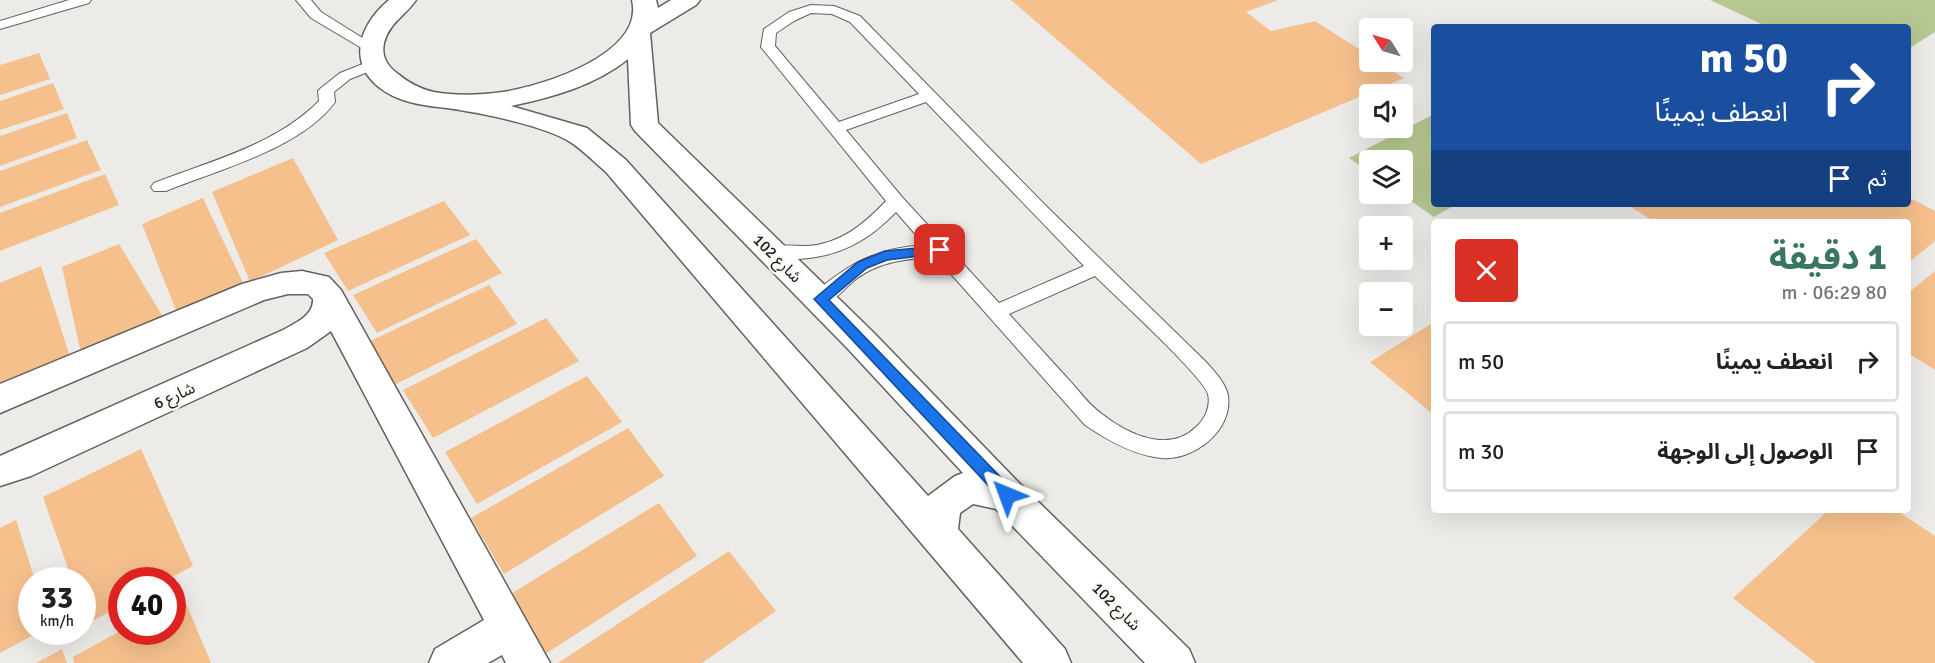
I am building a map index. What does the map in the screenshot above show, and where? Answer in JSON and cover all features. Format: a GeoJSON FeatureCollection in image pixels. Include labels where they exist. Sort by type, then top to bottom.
{"type":"FeatureCollection","features":[{"type":"Feature","properties":{"kind":"street","name":"شارع 102"},"geometry":{"type":"LineString","coordinates":[[644,0],[647,7],[641,31],[645,125],[820,299],[1007,495],[1174,663]]}},
{"type":"Feature","properties":{"kind":"street"},"geometry":{"type":"LineString","coordinates":[[467,103],[509,99],[552,90],[599,68],[619,55],[641,31],[688,0]]}},
{"type":"Feature","properties":{"kind":"street"},"geometry":{"type":"LineString","coordinates":[[401,1],[379,24],[372,56],[385,80],[406,92],[434,100],[467,103],[543,122],[578,134],[616,166],[1050,663]]}},
{"type":"Feature","properties":{"kind":"street"},"geometry":{"type":"LineString","coordinates":[[0,399],[264,289],[288,283],[312,283],[323,288],[519,646],[450,663]]}},
{"type":"Feature","properties":{"kind":"street","name":"شارع 6"},"geometry":{"type":"LineString","coordinates":[[0,471],[18,465],[280,347],[314,329],[324,317],[330,305],[330,298]]}},
{"type":"Feature","properties":{"kind":"street"},"geometry":{"type":"LineString","coordinates":[[938,533],[942,505],[969,487],[1007,495]]}},
{"type":"Feature","properties":{"kind":"lane"},"geometry":{"type":"LineString","coordinates":[[2,25],[84,0]]}},
{"type":"Feature","properties":{"kind":"lane"},"geometry":{"type":"LineString","coordinates":[[160,187],[268,145],[307,123],[327,102],[327,90],[372,56],[316,15],[303,0]]}},
{"type":"Feature","properties":{"kind":"lane"},"geometry":{"type":"LineString","coordinates":[[811,9],[834,10],[855,19],[929,96],[1096,268],[1195,363],[1218,393],[1217,418],[1197,440],[1171,450],[1140,446],[1092,419],[896,201],[768,47],[769,32],[783,20],[798,12],[811,9]]}},
{"type":"Feature","properties":{"kind":"lane"},"geometry":{"type":"LineString","coordinates":[[837,128],[929,96]]}},
{"type":"Feature","properties":{"kind":"lane"},"geometry":{"type":"LineString","coordinates":[[772,252],[803,254],[828,251],[852,240],[872,227],[896,201]]}},
{"type":"Feature","properties":{"kind":"lane"},"geometry":{"type":"LineString","coordinates":[[820,299],[862,265],[885,255],[940,250]]}},
{"type":"Feature","properties":{"kind":"lane"},"geometry":{"type":"LineString","coordinates":[[996,312],[1096,268]]}},
{"type":"Feature","properties":{"kind":"green space"},"geometry":{"type":"Polygon","coordinates":[[[1710,0],[1935,0],[1935,32],[1911,47],[1911,24],[1762,24],[1710,0]]]}},
{"type":"Feature","properties":{"kind":"green space"},"geometry":{"type":"Polygon","coordinates":[[[1431,116],[1431,207],[1452,207],[1434,217],[1413,202],[1413,150],[1364,150],[1388,138],[1413,138],[1413,125],[1431,116]]]}},
{"type":"Feature","properties":{"kind":"green space"},"geometry":{"type":"Polygon","coordinates":[[[1359,153],[1359,165],[1349,158],[1359,153]]]}},
{"type":"Feature","properties":{"kind":"building"},"geometry":{"type":"Polygon","coordinates":[[[1011,0],[1278,0],[1246,12],[1271,31],[1315,21],[1359,49],[1359,72],[1394,72],[1404,78],[1390,84],[1359,84],[1359,97],[1201,164],[1011,0]]]}},
{"type":"Feature","properties":{"kind":"building"},"geometry":{"type":"Polygon","coordinates":[[[39,53],[50,79],[0,95],[0,65],[39,53]]]}},
{"type":"Feature","properties":{"kind":"building"},"geometry":{"type":"Polygon","coordinates":[[[53,83],[64,109],[0,130],[0,101],[53,83]]]}},
{"type":"Feature","properties":{"kind":"building"},"geometry":{"type":"Polygon","coordinates":[[[67,113],[77,138],[0,166],[0,136],[67,113]]]}},
{"type":"Feature","properties":{"kind":"building"},"geometry":{"type":"Polygon","coordinates":[[[87,140],[101,170],[0,207],[0,171],[87,140]]]}},
{"type":"Feature","properties":{"kind":"building"},"geometry":{"type":"Polygon","coordinates":[[[293,158],[338,240],[250,282],[212,192],[293,158]]]}},
{"type":"Feature","properties":{"kind":"building"},"geometry":{"type":"Polygon","coordinates":[[[105,174],[119,205],[0,251],[0,213],[105,174]]]}},
{"type":"Feature","properties":{"kind":"building"},"geometry":{"type":"Polygon","coordinates":[[[203,198],[244,285],[177,313],[142,224],[203,198]]]}},
{"type":"Feature","properties":{"kind":"building"},"geometry":{"type":"Polygon","coordinates":[[[1911,199],[1935,211],[1935,241],[1911,261],[1911,219],[1650,219],[1631,207],[1911,207],[1911,199]]]}},
{"type":"Feature","properties":{"kind":"building"},"geometry":{"type":"Polygon","coordinates":[[[444,201],[470,235],[348,291],[324,253],[444,201]]]}},
{"type":"Feature","properties":{"kind":"building"},"geometry":{"type":"Polygon","coordinates":[[[476,239],[502,273],[377,333],[353,295],[476,239]]]}},
{"type":"Feature","properties":{"kind":"building"},"geometry":{"type":"Polygon","coordinates":[[[119,244],[163,317],[81,353],[62,267],[119,244]]]}},
{"type":"Feature","properties":{"kind":"building"},"geometry":{"type":"Polygon","coordinates":[[[41,266],[71,360],[0,393],[0,283],[41,266]]]}},
{"type":"Feature","properties":{"kind":"building"},"geometry":{"type":"Polygon","coordinates":[[[1935,271],[1935,370],[1911,355],[1911,291],[1935,271]]]}},
{"type":"Feature","properties":{"kind":"building"},"geometry":{"type":"Polygon","coordinates":[[[489,285],[517,324],[392,386],[366,343],[489,285]]]}},
{"type":"Feature","properties":{"kind":"building"},"geometry":{"type":"Polygon","coordinates":[[[546,318],[579,361],[433,438],[403,390],[546,318]]]}},
{"type":"Feature","properties":{"kind":"building"},"geometry":{"type":"Polygon","coordinates":[[[1431,324],[1431,413],[1370,362],[1431,324]]]}},
{"type":"Feature","properties":{"kind":"building"},"geometry":{"type":"Polygon","coordinates":[[[587,376],[622,422],[477,504],[445,452],[587,376]]]}},
{"type":"Feature","properties":{"kind":"building"},"geometry":{"type":"Polygon","coordinates":[[[628,428],[664,476],[504,574],[471,518],[628,428]]]}},
{"type":"Feature","properties":{"kind":"building"},"geometry":{"type":"Polygon","coordinates":[[[141,449],[193,566],[186,570],[186,567],[108,567],[108,613],[96,619],[96,567],[67,567],[43,497],[141,449]]]}},
{"type":"Feature","properties":{"kind":"building"},"geometry":{"type":"Polygon","coordinates":[[[659,503],[697,556],[539,658],[504,598],[659,503]]]}},
{"type":"Feature","properties":{"kind":"building"},"geometry":{"type":"Polygon","coordinates":[[[1826,513],[1900,513],[1935,536],[1935,663],[1816,663],[1733,598],[1826,513]]]}},
{"type":"Feature","properties":{"kind":"building"},"geometry":{"type":"Polygon","coordinates":[[[16,520],[31,567],[18,567],[18,643],[0,653],[0,528],[16,520]]]}},
{"type":"Feature","properties":{"kind":"building"},"geometry":{"type":"Polygon","coordinates":[[[729,551],[776,611],[702,663],[558,663],[729,551]]]}},
{"type":"Feature","properties":{"kind":"building"},"geometry":{"type":"Polygon","coordinates":[[[186,603],[211,663],[74,663],[73,657],[108,638],[108,645],[186,645],[186,603]]]}},
{"type":"Feature","properties":{"kind":"building"},"geometry":{"type":"Polygon","coordinates":[[[62,649],[67,663],[36,663],[62,649]]]}},
{"type":"Feature","properties":{"kind":"route"},"geometry":{"type":"LineString","coordinates":[[940,250],[885,255],[862,265],[820,299],[1007,495]]}}]}
